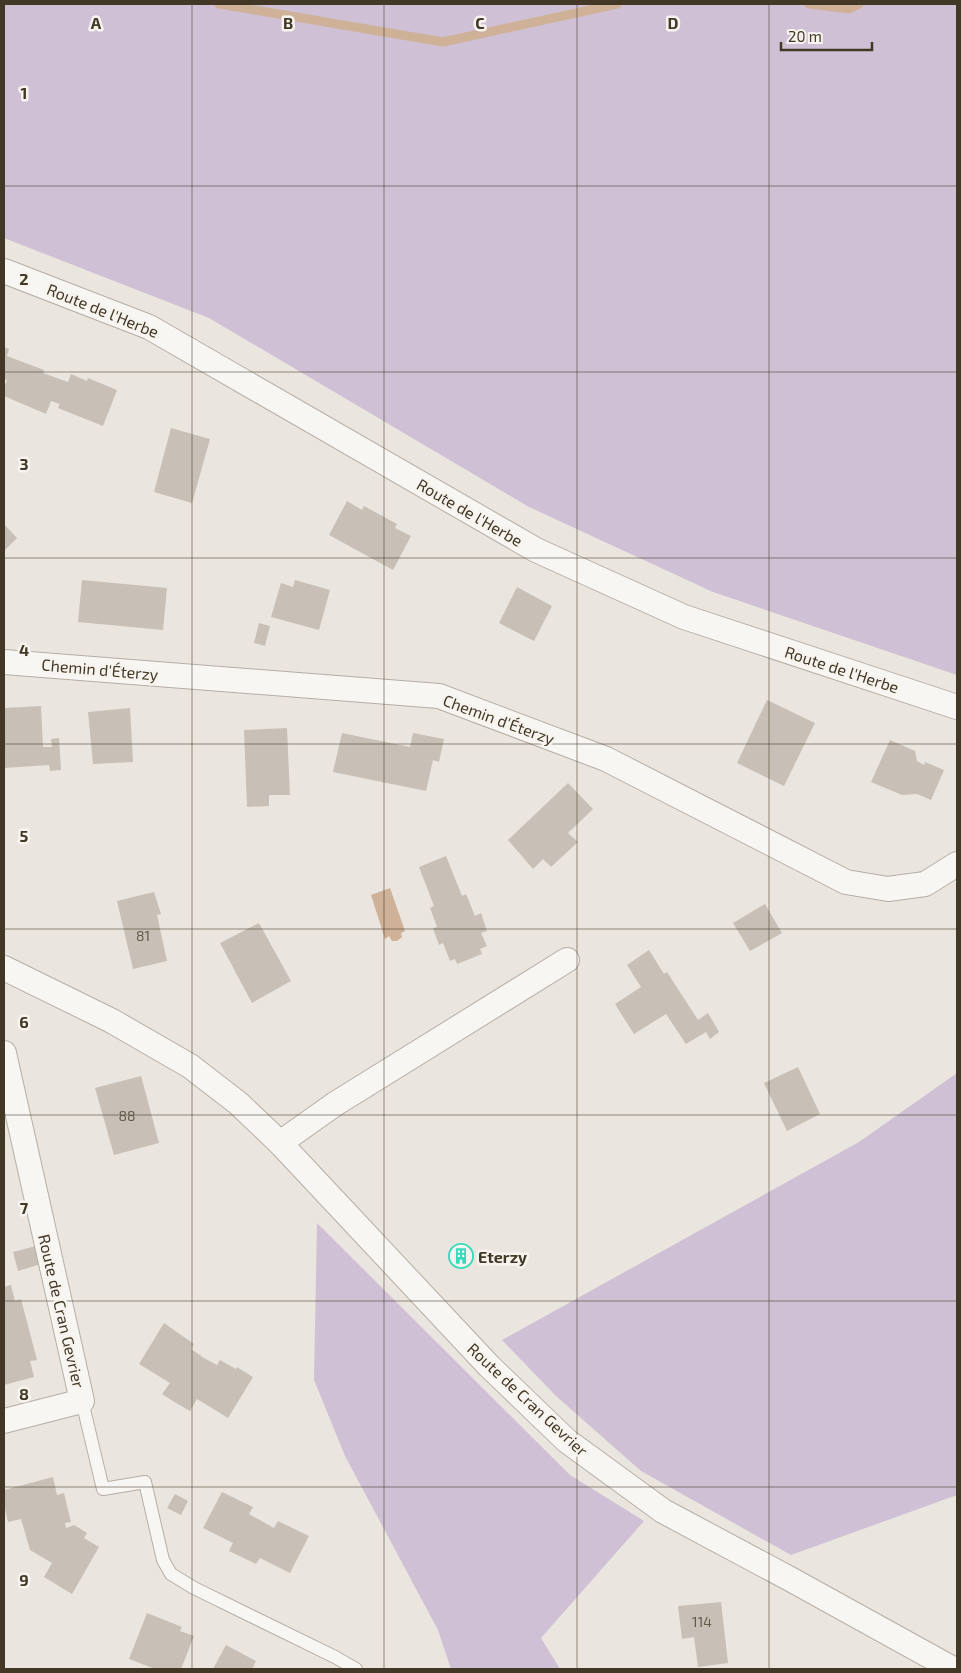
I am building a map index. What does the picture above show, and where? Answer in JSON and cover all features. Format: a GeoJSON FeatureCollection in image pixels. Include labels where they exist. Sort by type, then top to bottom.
{"type":"FeatureCollection","features":[{"type":"Feature","properties":{"kind":"street","name":"Route de l'Herbe"},"geometry":{"type":"LineString","coordinates":[[4,271],[150,327],[536,550],[684,618],[957,707]]}},
{"type":"Feature","properties":{"kind":"street","name":"Chemin d'Éterzy"},"geometry":{"type":"LineString","coordinates":[[4,662],[438,696],[606,759],[846,882],[888,889],[926,884],[957,864]]}},
{"type":"Feature","properties":{"kind":"street"},"geometry":{"type":"LineString","coordinates":[[280,1143],[335,1104],[567,960]]}},
{"type":"Feature","properties":{"kind":"street","name":"Route de Cran Gevrier"},"geometry":{"type":"LineString","coordinates":[[6,974],[112,1020],[190,1066],[238,1103],[280,1143],[489,1366],[567,1441],[663,1511],[953,1669]]}},
{"type":"Feature","properties":{"kind":"street","name":"Route de Cran Gevrier"},"geometry":{"type":"LineString","coordinates":[[4,1053],[82,1401],[4,1422]]}},
{"type":"Feature","properties":{"kind":"lane"},"geometry":{"type":"LineString","coordinates":[[82,1401],[103,1489],[145,1482],[163,1560],[171,1574],[194,1588],[356,1669]]}},
{"type":"Feature","properties":{"kind":"shaded area"},"geometry":{"type":"Polygon","coordinates":[[[4,4],[957,4],[957,675],[713,592],[529,507],[209,318],[4,238],[4,4]]]}},
{"type":"Feature","properties":{"kind":"shaded area"},"geometry":{"type":"Polygon","coordinates":[[[390,888],[405,931],[401,933],[402,937],[397,941],[392,941],[389,936],[385,939],[371,895],[390,888]]]}},
{"type":"Feature","properties":{"kind":"shaded area"},"geometry":{"type":"Polygon","coordinates":[[[957,1073],[957,1495],[791,1555],[641,1471],[556,1396],[502,1340],[859,1142],[957,1073]]]}},
{"type":"Feature","properties":{"kind":"shaded area"},"geometry":{"type":"Polygon","coordinates":[[[317,1223],[570,1475],[644,1521],[541,1638],[560,1669],[451,1669],[438,1630],[345,1456],[314,1380],[317,1223]]]}},
{"type":"Feature","properties":{"kind":"building"},"geometry":{"type":"Polygon","coordinates":[[[4,347],[9,349],[7,356],[44,370],[43,373],[68,382],[71,374],[87,381],[88,378],[117,390],[103,426],[58,408],[60,404],[51,401],[46,414],[4,396],[7,380],[4,379],[4,347]]]}},
{"type":"Feature","properties":{"kind":"building"},"geometry":{"type":"Polygon","coordinates":[[[171,428],[210,439],[192,503],[154,492],[171,428]]]}},
{"type":"Feature","properties":{"kind":"building"},"geometry":{"type":"Polygon","coordinates":[[[347,501],[362,510],[364,506],[397,524],[395,528],[411,536],[393,570],[329,535],[347,501]]]}},
{"type":"Feature","properties":{"kind":"building"},"geometry":{"type":"Polygon","coordinates":[[[4,524],[17,538],[4,551],[4,524]]]}},
{"type":"Feature","properties":{"kind":"building"},"geometry":{"type":"Polygon","coordinates":[[[82,580],[167,588],[163,630],[78,622],[82,580]]]}},
{"type":"Feature","properties":{"kind":"building"},"geometry":{"type":"Polygon","coordinates":[[[295,580],[330,590],[319,630],[271,617],[281,583],[293,587],[295,580]]]}},
{"type":"Feature","properties":{"kind":"building"},"geometry":{"type":"Polygon","coordinates":[[[517,587],[552,606],[534,641],[499,623],[517,587]]]}},
{"type":"Feature","properties":{"kind":"building"},"geometry":{"type":"Polygon","coordinates":[[[259,623],[270,626],[265,646],[254,643],[259,623]]]}},
{"type":"Feature","properties":{"kind":"building"},"geometry":{"type":"Polygon","coordinates":[[[767,700],[815,723],[784,786],[737,763],[767,700]]]}},
{"type":"Feature","properties":{"kind":"building"},"geometry":{"type":"Polygon","coordinates":[[[41,706],[43,747],[52,747],[51,739],[59,738],[61,770],[50,771],[49,765],[4,768],[4,708],[41,706]]]}},
{"type":"Feature","properties":{"kind":"building"},"geometry":{"type":"Polygon","coordinates":[[[130,708],[133,762],[93,764],[88,712],[130,708]]]}},
{"type":"Feature","properties":{"kind":"building"},"geometry":{"type":"Polygon","coordinates":[[[287,728],[290,795],[269,795],[269,806],[247,807],[244,730],[287,728]]]}},
{"type":"Feature","properties":{"kind":"building"},"geometry":{"type":"Polygon","coordinates":[[[342,733],[410,747],[413,733],[444,739],[439,762],[433,760],[426,791],[333,772],[342,733]]]}},
{"type":"Feature","properties":{"kind":"building"},"geometry":{"type":"Polygon","coordinates":[[[890,740],[915,751],[917,761],[924,765],[925,762],[944,770],[931,800],[917,794],[902,795],[871,782],[890,740]]]}},
{"type":"Feature","properties":{"kind":"building"},"geometry":{"type":"Polygon","coordinates":[[[568,783],[593,809],[568,833],[578,842],[551,867],[543,859],[533,869],[508,840],[568,783]]]}},
{"type":"Feature","properties":{"kind":"building"},"geometry":{"type":"Polygon","coordinates":[[[446,856],[462,896],[466,894],[475,916],[481,913],[487,931],[481,933],[487,946],[480,949],[482,954],[457,964],[455,959],[450,961],[443,943],[439,945],[433,928],[437,927],[430,908],[434,906],[419,867],[446,856]]]}},
{"type":"Feature","properties":{"kind":"building"},"geometry":{"type":"Polygon","coordinates":[[[154,892],[161,914],[157,915],[167,961],[133,969],[117,901],[154,892]]]}},
{"type":"Feature","properties":{"kind":"building"},"geometry":{"type":"Polygon","coordinates":[[[765,904],[782,933],[750,951],[733,923],[765,904]]]}},
{"type":"Feature","properties":{"kind":"building"},"geometry":{"type":"Polygon","coordinates":[[[259,923],[291,981],[252,1003],[220,943],[259,923]]]}},
{"type":"Feature","properties":{"kind":"building"},"geometry":{"type":"Polygon","coordinates":[[[649,950],[664,974],[667,972],[698,1020],[708,1013],[719,1032],[710,1039],[706,1032],[686,1044],[666,1014],[634,1034],[615,1004],[641,987],[627,965],[649,950]]]}},
{"type":"Feature","properties":{"kind":"building"},"geometry":{"type":"Polygon","coordinates":[[[798,1067],[820,1114],[787,1131],[764,1083],[798,1067]]]}},
{"type":"Feature","properties":{"kind":"building"},"geometry":{"type":"Polygon","coordinates":[[[141,1076],[159,1143],[114,1155],[95,1088],[141,1076]]]}},
{"type":"Feature","properties":{"kind":"building"},"geometry":{"type":"Polygon","coordinates":[[[36,1246],[41,1264],[18,1271],[13,1252],[36,1246]]]}},
{"type":"Feature","properties":{"kind":"building","name":"Eterzy"},"geometry":{"type":"Polygon","coordinates":[[[460,1247],[470,1258],[462,1265],[452,1253],[460,1247]]]}},
{"type":"Feature","properties":{"kind":"building"},"geometry":{"type":"Polygon","coordinates":[[[11,1285],[15,1301],[21,1299],[37,1360],[30,1361],[34,1377],[4,1385],[4,1287],[11,1285]]]}},
{"type":"Feature","properties":{"kind":"building"},"geometry":{"type":"Polygon","coordinates":[[[164,1323],[194,1344],[191,1349],[204,1358],[217,1365],[220,1360],[236,1369],[237,1367],[253,1377],[228,1418],[197,1399],[190,1411],[176,1403],[162,1394],[170,1383],[139,1364],[164,1323]]]}},
{"type":"Feature","properties":{"kind":"building"},"geometry":{"type":"Polygon","coordinates":[[[53,1477],[57,1495],[64,1493],[71,1522],[65,1523],[66,1528],[74,1525],[87,1533],[84,1538],[99,1547],[72,1594],[44,1577],[52,1563],[30,1550],[21,1519],[8,1522],[4,1505],[4,1490],[53,1477]]]}},
{"type":"Feature","properties":{"kind":"building"},"geometry":{"type":"Polygon","coordinates":[[[222,1492],[253,1507],[249,1514],[274,1528],[278,1521],[309,1536],[290,1573],[260,1558],[256,1564],[229,1551],[233,1543],[203,1528],[222,1492]]]}},
{"type":"Feature","properties":{"kind":"building"},"geometry":{"type":"Polygon","coordinates":[[[175,1494],[188,1501],[181,1515],[167,1508],[175,1494]]]}},
{"type":"Feature","properties":{"kind":"building"},"geometry":{"type":"Polygon","coordinates":[[[721,1602],[728,1663],[698,1667],[694,1637],[682,1639],[678,1606],[721,1602]]]}},
{"type":"Feature","properties":{"kind":"building"},"geometry":{"type":"Polygon","coordinates":[[[147,1613],[182,1627],[180,1631],[194,1636],[181,1669],[155,1669],[129,1659],[147,1613]]]}},
{"type":"Feature","properties":{"kind":"building"},"geometry":{"type":"Polygon","coordinates":[[[226,1645],[256,1661],[252,1669],[213,1669],[226,1645]]]}},
{"type":"Feature","properties":{"kind":"waterway"},"geometry":{"type":"LineString","coordinates":[[219,4],[443,42],[617,4]]}},
{"type":"Feature","properties":{"kind":"waterway"},"geometry":{"type":"LineString","coordinates":[[809,4],[849,9],[859,4]]}},
{"type":"Feature","properties":{"kind":"place","name":"Eterzy"},"geometry":{"type":"Point","coordinates":[461,1256]}}]}
